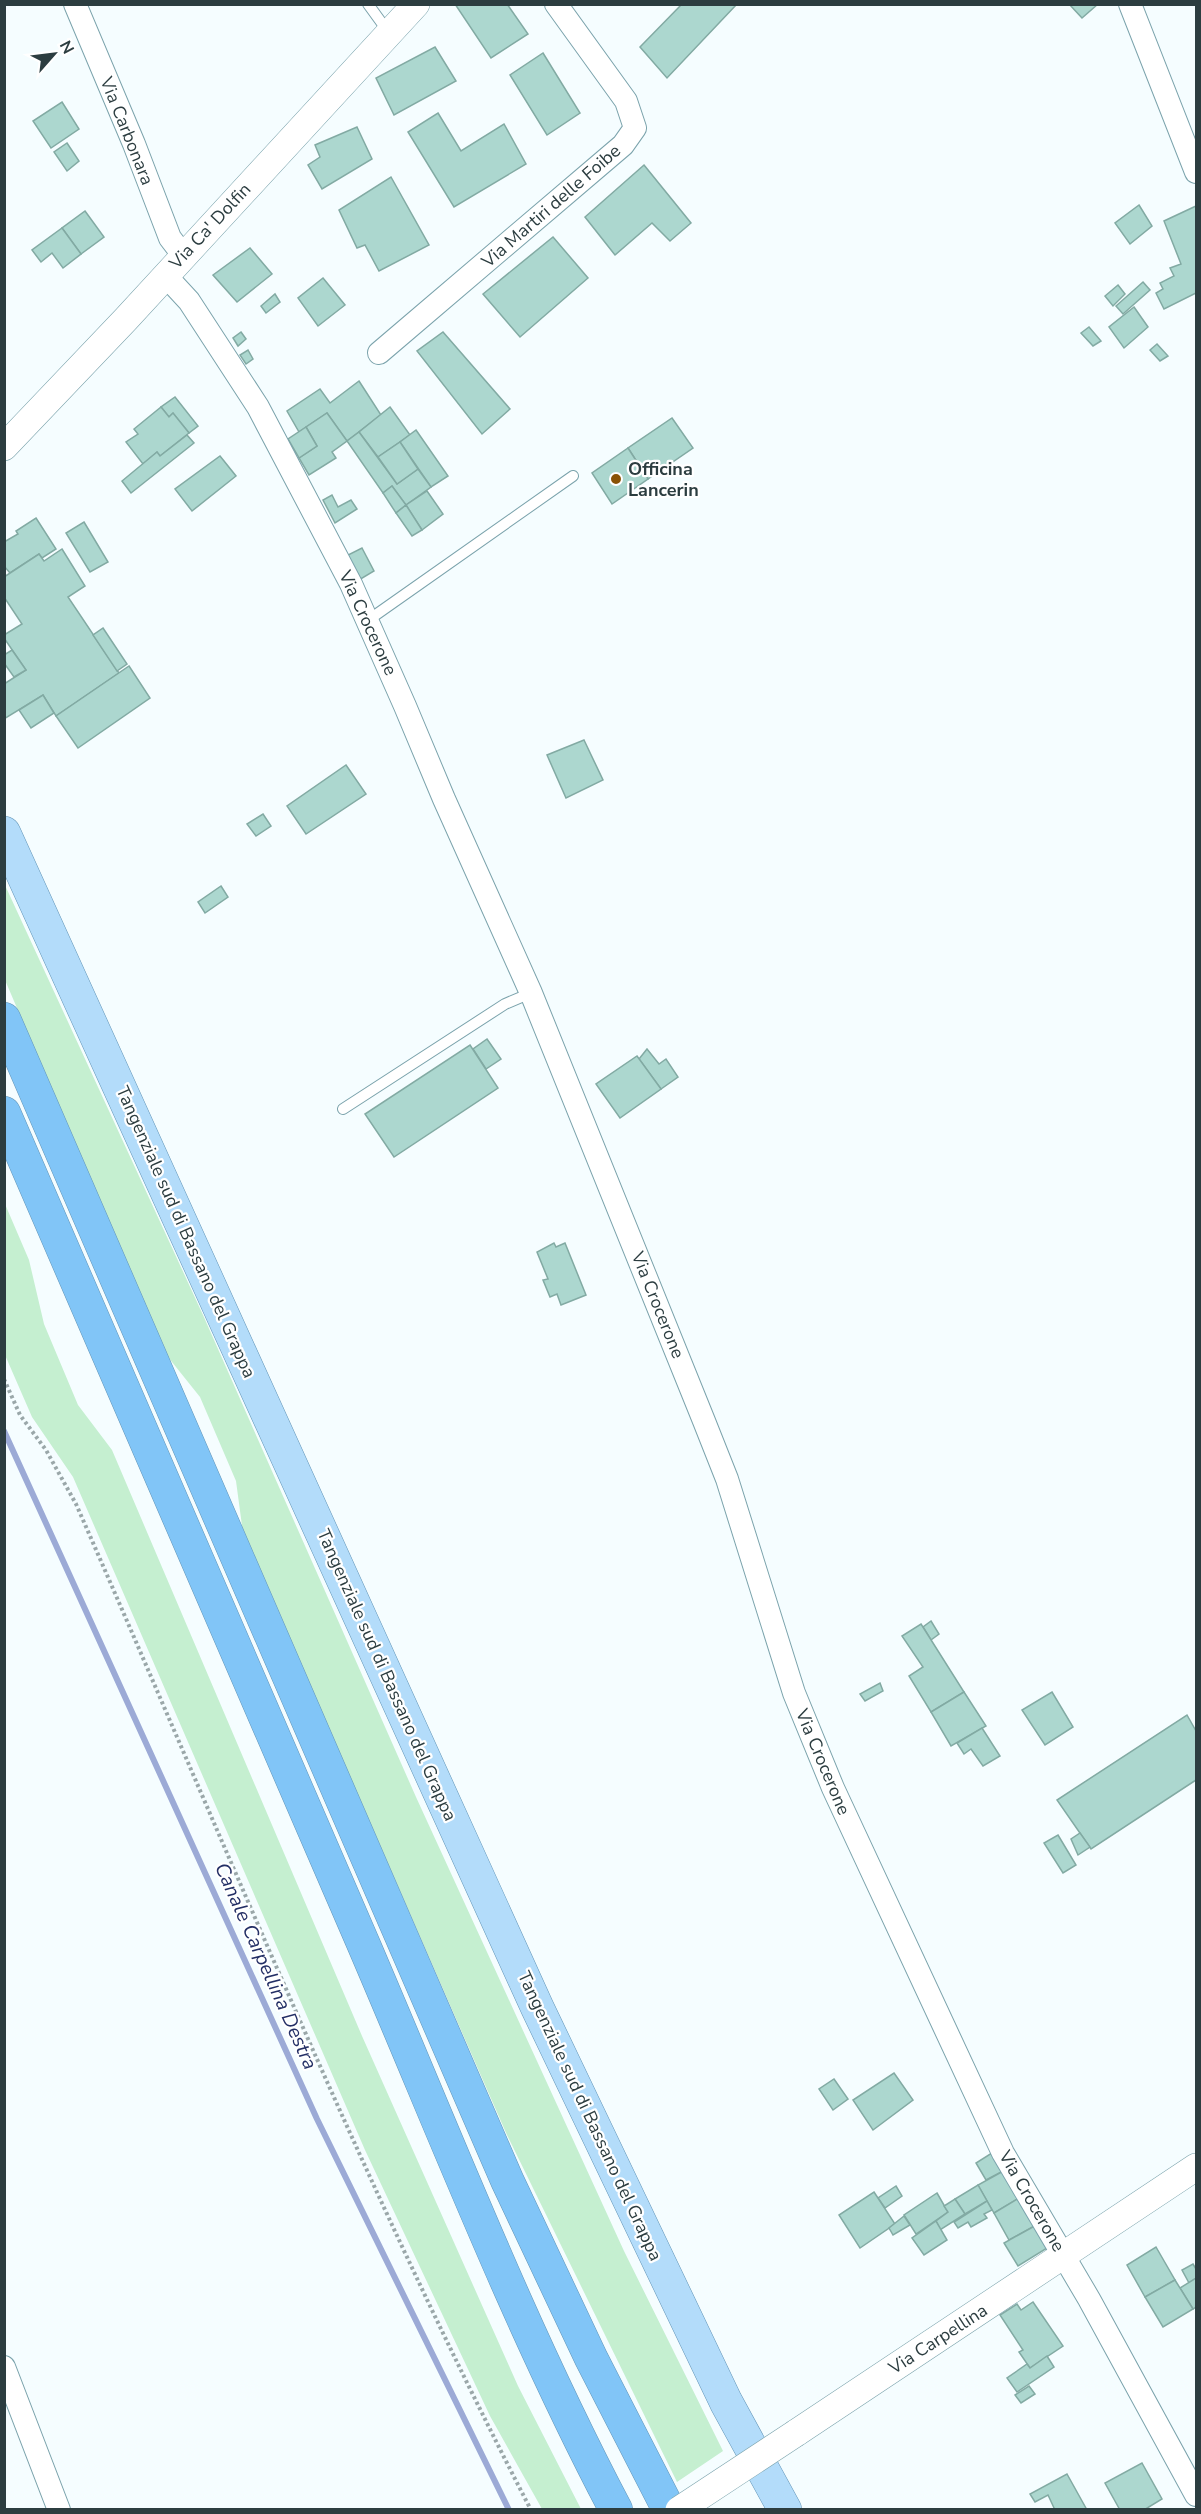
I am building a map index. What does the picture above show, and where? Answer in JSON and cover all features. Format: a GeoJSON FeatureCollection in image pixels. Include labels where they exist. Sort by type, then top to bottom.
{"type":"FeatureCollection","features":[{"type":"Feature","properties":{"kind":"highway"},"geometry":{"type":"LineString","coordinates":[[4,1019],[507,2180],[591,2358],[669,2510]]}},
{"type":"Feature","properties":{"kind":"highway"},"geometry":{"type":"LineString","coordinates":[[4,1113],[356,1925],[501,2271],[553,2385],[616,2510]]}},
{"type":"Feature","properties":{"kind":"main road","name":"Tangenziale sud di Bassano del Grappa"},"geometry":{"type":"LineString","coordinates":[[4,832],[537,2007],[726,2402],[785,2510]]}},
{"type":"Feature","properties":{"kind":"street","name":"Via Carbonara"},"geometry":{"type":"LineString","coordinates":[[75,4],[134,144],[170,238],[174,265]]}},
{"type":"Feature","properties":{"kind":"street","name":"Via Ca' Dolfin"},"geometry":{"type":"LineString","coordinates":[[4,447],[416,4]]}},
{"type":"Feature","properties":{"kind":"street","name":"Via Martiri delle Foibe"},"geometry":{"type":"LineString","coordinates":[[379,353],[623,145],[635,128],[626,101],[556,4]]}},
{"type":"Feature","properties":{"kind":"street"},"geometry":{"type":"LineString","coordinates":[[1130,4],[1197,172]]}},
{"type":"Feature","properties":{"kind":"street","name":"Via Crocerone"},"geometry":{"type":"LineString","coordinates":[[174,265],[189,301],[258,407],[351,584],[531,993],[728,1479],[794,1693],[833,1788],[1003,2154],[1064,2257],[1197,2495]]}},
{"type":"Feature","properties":{"kind":"street","name":"Via Carpellina"},"geometry":{"type":"LineString","coordinates":[[679,2510],[1197,2167]]}},
{"type":"Feature","properties":{"kind":"street"},"geometry":{"type":"LineString","coordinates":[[4,2367],[59,2510]]}},
{"type":"Feature","properties":{"kind":"lane"},"geometry":{"type":"LineString","coordinates":[[368,4],[389,33]]}},
{"type":"Feature","properties":{"kind":"lane"},"geometry":{"type":"LineString","coordinates":[[366,621],[573,476]]}},
{"type":"Feature","properties":{"kind":"lane"},"geometry":{"type":"LineString","coordinates":[[344,1109],[505,1004],[531,993]]}},
{"type":"Feature","properties":{"kind":"path"},"geometry":{"type":"LineString","coordinates":[[4,1379],[20,1415],[46,1450],[76,1504],[376,2194],[479,2409],[531,2510]]}},
{"type":"Feature","properties":{"kind":"green space"},"geometry":{"type":"Polygon","coordinates":[[[4,883],[203,1315],[416,1797],[624,2251],[723,2451],[677,2482],[507,2135],[243,1533],[236,1481],[200,1397],[164,1352],[5,980],[4,883]]]}},
{"type":"Feature","properties":{"kind":"green space"},"geometry":{"type":"Polygon","coordinates":[[[5,1204],[29,1260],[44,1324],[78,1405],[112,1450],[362,2036],[518,2386],[581,2509],[542,2509],[490,2416],[365,2150],[73,1477],[32,1417],[5,1355],[5,1204]]]}},
{"type":"Feature","properties":{"kind":"building"},"geometry":{"type":"Polygon","coordinates":[[[455,4],[507,4],[528,34],[491,58],[455,4]]]}},
{"type":"Feature","properties":{"kind":"building"},"geometry":{"type":"Polygon","coordinates":[[[682,4],[737,4],[667,78],[640,47],[682,4]]]}},
{"type":"Feature","properties":{"kind":"building"},"geometry":{"type":"Polygon","coordinates":[[[1069,4],[1098,4],[1082,18],[1069,4]]]}},
{"type":"Feature","properties":{"kind":"building"},"geometry":{"type":"Polygon","coordinates":[[[435,47],[456,81],[394,115],[376,78],[435,47]]]}},
{"type":"Feature","properties":{"kind":"building"},"geometry":{"type":"Polygon","coordinates":[[[543,53],[580,113],[547,135],[510,75],[543,53]]]}},
{"type":"Feature","properties":{"kind":"building"},"geometry":{"type":"Polygon","coordinates":[[[62,102],[79,129],[51,148],[33,121],[62,102]]]}},
{"type":"Feature","properties":{"kind":"building"},"geometry":{"type":"Polygon","coordinates":[[[438,113],[461,151],[504,124],[526,164],[454,207],[408,132],[438,113]]]}},
{"type":"Feature","properties":{"kind":"building"},"geometry":{"type":"Polygon","coordinates":[[[357,127],[372,159],[322,189],[308,165],[320,157],[315,145],[357,127]]]}},
{"type":"Feature","properties":{"kind":"building"},"geometry":{"type":"Polygon","coordinates":[[[67,143],[79,161],[67,171],[54,152],[67,143]]]}},
{"type":"Feature","properties":{"kind":"building"},"geometry":{"type":"Polygon","coordinates":[[[644,165],[691,223],[670,241],[652,223],[615,255],[585,217],[644,165]]]}},
{"type":"Feature","properties":{"kind":"building"},"geometry":{"type":"Polygon","coordinates":[[[391,177],[429,245],[379,271],[365,245],[357,248],[339,210],[391,177]]]}},
{"type":"Feature","properties":{"kind":"building"},"geometry":{"type":"Polygon","coordinates":[[[1139,205],[1152,226],[1130,244],[1115,223],[1139,205]]]}},
{"type":"Feature","properties":{"kind":"building"},"geometry":{"type":"Polygon","coordinates":[[[1196,206],[1196,293],[1164,309],[1156,293],[1163,289],[1160,283],[1174,276],[1170,268],[1181,264],[1164,221],[1196,206]]]}},
{"type":"Feature","properties":{"kind":"building"},"geometry":{"type":"Polygon","coordinates":[[[85,211],[104,237],[81,254],[62,228],[85,211]]]}},
{"type":"Feature","properties":{"kind":"building"},"geometry":{"type":"Polygon","coordinates":[[[62,228],[81,254],[63,268],[52,253],[41,262],[32,250],[62,228]]]}},
{"type":"Feature","properties":{"kind":"building"},"geometry":{"type":"Polygon","coordinates":[[[553,237],[588,278],[520,337],[483,294],[553,237]]]}},
{"type":"Feature","properties":{"kind":"building"},"geometry":{"type":"Polygon","coordinates":[[[250,248],[272,274],[237,302],[213,275],[250,248]]]}},
{"type":"Feature","properties":{"kind":"building"},"geometry":{"type":"Polygon","coordinates":[[[323,278],[345,305],[318,326],[298,298],[323,278]]]}},
{"type":"Feature","properties":{"kind":"building"},"geometry":{"type":"Polygon","coordinates":[[[1143,282],[1150,290],[1123,314],[1116,306],[1143,282]]]}},
{"type":"Feature","properties":{"kind":"building"},"geometry":{"type":"Polygon","coordinates":[[[1118,285],[1125,294],[1113,306],[1105,296],[1118,285]]]}},
{"type":"Feature","properties":{"kind":"building"},"geometry":{"type":"Polygon","coordinates":[[[275,294],[280,302],[266,313],[261,306],[275,294]]]}},
{"type":"Feature","properties":{"kind":"building"},"geometry":{"type":"Polygon","coordinates":[[[1134,307],[1148,327],[1124,348],[1109,327],[1134,307]]]}},
{"type":"Feature","properties":{"kind":"building"},"geometry":{"type":"Polygon","coordinates":[[[1089,327],[1101,341],[1093,346],[1081,333],[1089,327]]]}},
{"type":"Feature","properties":{"kind":"building"},"geometry":{"type":"Polygon","coordinates":[[[241,332],[246,339],[238,346],[233,338],[241,332]]]}},
{"type":"Feature","properties":{"kind":"building"},"geometry":{"type":"Polygon","coordinates":[[[443,332],[510,409],[482,434],[417,351],[443,332]]]}},
{"type":"Feature","properties":{"kind":"building"},"geometry":{"type":"Polygon","coordinates":[[[1157,344],[1168,356],[1160,361],[1150,350],[1157,344]]]}},
{"type":"Feature","properties":{"kind":"building"},"geometry":{"type":"Polygon","coordinates":[[[248,350],[253,359],[246,364],[240,355],[248,350]]]}},
{"type":"Feature","properties":{"kind":"building"},"geometry":{"type":"Polygon","coordinates":[[[359,381],[381,415],[347,441],[327,413],[299,432],[287,411],[320,389],[330,403],[359,381]]]}},
{"type":"Feature","properties":{"kind":"building"},"geometry":{"type":"Polygon","coordinates":[[[175,397],[198,426],[189,433],[173,413],[169,417],[161,407],[175,397]]]}},
{"type":"Feature","properties":{"kind":"building"},"geometry":{"type":"Polygon","coordinates":[[[161,407],[169,417],[173,413],[189,433],[160,456],[157,452],[143,464],[126,442],[138,434],[134,429],[161,407]]]}},
{"type":"Feature","properties":{"kind":"building"},"geometry":{"type":"Polygon","coordinates":[[[390,407],[410,435],[378,457],[359,432],[390,407]]]}},
{"type":"Feature","properties":{"kind":"building"},"geometry":{"type":"Polygon","coordinates":[[[327,413],[347,441],[332,452],[336,458],[309,475],[299,458],[317,446],[306,427],[327,413]]]}},
{"type":"Feature","properties":{"kind":"building"},"geometry":{"type":"Polygon","coordinates":[[[672,418],[693,448],[648,479],[628,448],[672,418]]]}},
{"type":"Feature","properties":{"kind":"building"},"geometry":{"type":"Polygon","coordinates":[[[306,427],[317,446],[299,458],[288,439],[306,427]]]}},
{"type":"Feature","properties":{"kind":"building"},"geometry":{"type":"Polygon","coordinates":[[[416,430],[448,476],[431,487],[400,442],[416,430]]]}},
{"type":"Feature","properties":{"kind":"building"},"geometry":{"type":"Polygon","coordinates":[[[359,432],[397,484],[418,469],[431,487],[406,505],[392,486],[383,493],[347,441],[359,432]]]}},
{"type":"Feature","properties":{"kind":"building"},"geometry":{"type":"Polygon","coordinates":[[[187,435],[194,443],[131,493],[122,481],[157,452],[160,456],[187,435]]]}},
{"type":"Feature","properties":{"kind":"building"},"geometry":{"type":"Polygon","coordinates":[[[400,442],[418,469],[397,484],[378,457],[400,442]]]}},
{"type":"Feature","properties":{"kind":"building"},"geometry":{"type":"Polygon","coordinates":[[[628,448],[648,479],[612,504],[592,473],[628,448]]]}},
{"type":"Feature","properties":{"kind":"building"},"geometry":{"type":"Polygon","coordinates":[[[220,456],[236,476],[192,511],[175,489],[220,456]]]}},
{"type":"Feature","properties":{"kind":"building"},"geometry":{"type":"Polygon","coordinates":[[[392,486],[406,505],[396,513],[383,493],[392,486]]]}},
{"type":"Feature","properties":{"kind":"building"},"geometry":{"type":"Polygon","coordinates":[[[427,491],[443,514],[422,530],[406,505],[427,491]]]}},
{"type":"Feature","properties":{"kind":"building"},"geometry":{"type":"Polygon","coordinates":[[[332,495],[338,507],[351,500],[357,509],[335,523],[323,500],[332,495]]]}},
{"type":"Feature","properties":{"kind":"building"},"geometry":{"type":"Polygon","coordinates":[[[406,505],[422,530],[412,536],[396,513],[406,505]]]}},
{"type":"Feature","properties":{"kind":"building"},"geometry":{"type":"Polygon","coordinates":[[[36,518],[56,549],[42,558],[39,554],[10,573],[4,566],[4,542],[18,534],[16,531],[36,518]]]}},
{"type":"Feature","properties":{"kind":"building"},"geometry":{"type":"Polygon","coordinates":[[[84,522],[108,562],[90,572],[66,533],[84,522]]]}},
{"type":"Feature","properties":{"kind":"building"},"geometry":{"type":"Polygon","coordinates":[[[362,548],[374,571],[359,580],[346,556],[362,548]]]}},
{"type":"Feature","properties":{"kind":"building"},"geometry":{"type":"Polygon","coordinates":[[[62,549],[85,586],[68,597],[119,673],[56,716],[43,695],[4,719],[4,684],[26,670],[4,638],[4,635],[22,624],[4,597],[4,577],[39,554],[44,561],[62,549]]]}},
{"type":"Feature","properties":{"kind":"building"},"geometry":{"type":"Polygon","coordinates":[[[103,628],[127,664],[117,671],[93,635],[103,628]]]}},
{"type":"Feature","properties":{"kind":"building"},"geometry":{"type":"Polygon","coordinates":[[[12,650],[26,670],[14,677],[4,663],[4,655],[12,650]]]}},
{"type":"Feature","properties":{"kind":"building"},"geometry":{"type":"Polygon","coordinates":[[[129,666],[150,698],[78,748],[56,716],[129,666]]]}},
{"type":"Feature","properties":{"kind":"building"},"geometry":{"type":"Polygon","coordinates":[[[43,695],[54,713],[31,728],[19,710],[43,695]]]}},
{"type":"Feature","properties":{"kind":"building"},"geometry":{"type":"Polygon","coordinates":[[[584,740],[603,780],[566,798],[547,755],[584,740]]]}},
{"type":"Feature","properties":{"kind":"building"},"geometry":{"type":"Polygon","coordinates":[[[346,765],[366,794],[306,834],[287,806],[346,765]]]}},
{"type":"Feature","properties":{"kind":"building"},"geometry":{"type":"Polygon","coordinates":[[[263,814],[271,826],[256,836],[247,824],[263,814]]]}},
{"type":"Feature","properties":{"kind":"building"},"geometry":{"type":"Polygon","coordinates":[[[221,886],[228,897],[205,913],[198,902],[221,886]]]}},
{"type":"Feature","properties":{"kind":"building"},"geometry":{"type":"Polygon","coordinates":[[[487,1039],[501,1059],[486,1069],[473,1049],[487,1039]]]}},
{"type":"Feature","properties":{"kind":"building"},"geometry":{"type":"Polygon","coordinates":[[[470,1045],[498,1088],[394,1157],[365,1114],[470,1045]]]}},
{"type":"Feature","properties":{"kind":"building"},"geometry":{"type":"Polygon","coordinates":[[[647,1049],[659,1064],[666,1059],[678,1077],[661,1089],[639,1059],[647,1049]]]}},
{"type":"Feature","properties":{"kind":"building"},"geometry":{"type":"Polygon","coordinates":[[[637,1056],[661,1089],[620,1118],[596,1084],[637,1056]]]}},
{"type":"Feature","properties":{"kind":"building"},"geometry":{"type":"Polygon","coordinates":[[[554,1243],[556,1247],[565,1243],[586,1295],[561,1305],[557,1294],[550,1297],[543,1280],[548,1279],[537,1252],[554,1243]]]}},
{"type":"Feature","properties":{"kind":"building"},"geometry":{"type":"Polygon","coordinates":[[[931,1621],[939,1634],[931,1640],[923,1627],[931,1621]]]}},
{"type":"Feature","properties":{"kind":"building"},"geometry":{"type":"Polygon","coordinates":[[[921,1624],[964,1692],[931,1712],[909,1676],[923,1667],[902,1636],[921,1624]]]}},
{"type":"Feature","properties":{"kind":"building"},"geometry":{"type":"Polygon","coordinates":[[[880,1683],[883,1691],[865,1701],[860,1694],[880,1683]]]}},
{"type":"Feature","properties":{"kind":"building"},"geometry":{"type":"Polygon","coordinates":[[[964,1692],[986,1726],[951,1746],[931,1712],[964,1692]]]}},
{"type":"Feature","properties":{"kind":"building"},"geometry":{"type":"Polygon","coordinates":[[[1052,1692],[1073,1727],[1045,1745],[1022,1710],[1052,1692]]]}},
{"type":"Feature","properties":{"kind":"building"},"geometry":{"type":"Polygon","coordinates":[[[1187,1715],[1196,1731],[1196,1780],[1091,1849],[1057,1800],[1187,1715]]]}},
{"type":"Feature","properties":{"kind":"building"},"geometry":{"type":"Polygon","coordinates":[[[982,1728],[1000,1756],[983,1766],[971,1749],[964,1754],[957,1743],[982,1728]]]}},
{"type":"Feature","properties":{"kind":"building"},"geometry":{"type":"Polygon","coordinates":[[[1080,1833],[1090,1847],[1078,1855],[1071,1839],[1080,1833]]]}},
{"type":"Feature","properties":{"kind":"building"},"geometry":{"type":"Polygon","coordinates":[[[1058,1835],[1076,1865],[1063,1873],[1044,1843],[1058,1835]]]}},
{"type":"Feature","properties":{"kind":"building"},"geometry":{"type":"Polygon","coordinates":[[[894,2073],[913,2100],[873,2130],[853,2100],[894,2073]]]}},
{"type":"Feature","properties":{"kind":"building"},"geometry":{"type":"Polygon","coordinates":[[[834,2079],[848,2099],[833,2110],[819,2089],[834,2079]]]}},
{"type":"Feature","properties":{"kind":"building"},"geometry":{"type":"Polygon","coordinates":[[[995,2151],[1007,2169],[986,2180],[976,2163],[995,2151]]]}},
{"type":"Feature","properties":{"kind":"building"},"geometry":{"type":"Polygon","coordinates":[[[1007,2169],[1024,2195],[994,2213],[978,2185],[1007,2169]]]}},
{"type":"Feature","properties":{"kind":"building"},"geometry":{"type":"Polygon","coordinates":[[[978,2185],[987,2201],[965,2214],[955,2199],[978,2185]]]}},
{"type":"Feature","properties":{"kind":"building"},"geometry":{"type":"Polygon","coordinates":[[[896,2186],[902,2196],[885,2208],[878,2198],[896,2186]]]}},
{"type":"Feature","properties":{"kind":"building"},"geometry":{"type":"Polygon","coordinates":[[[874,2192],[895,2224],[860,2248],[839,2215],[874,2192]]]}},
{"type":"Feature","properties":{"kind":"building"},"geometry":{"type":"Polygon","coordinates":[[[937,2193],[948,2212],[916,2234],[904,2215],[937,2193]]]}},
{"type":"Feature","properties":{"kind":"building"},"geometry":{"type":"Polygon","coordinates":[[[1024,2195],[1040,2223],[1009,2240],[994,2213],[1024,2195]]]}},
{"type":"Feature","properties":{"kind":"building"},"geometry":{"type":"Polygon","coordinates":[[[955,2199],[965,2214],[940,2230],[936,2221],[948,2212],[944,2206],[955,2199]]]}},
{"type":"Feature","properties":{"kind":"building"},"geometry":{"type":"Polygon","coordinates":[[[987,2201],[992,2210],[984,2214],[987,2218],[971,2227],[968,2222],[958,2228],[954,2222],[987,2201]]]}},
{"type":"Feature","properties":{"kind":"building"},"geometry":{"type":"Polygon","coordinates":[[[904,2216],[910,2225],[893,2235],[889,2228],[904,2216]]]}},
{"type":"Feature","properties":{"kind":"building"},"geometry":{"type":"Polygon","coordinates":[[[936,2221],[947,2240],[924,2255],[912,2238],[936,2221]]]}},
{"type":"Feature","properties":{"kind":"building"},"geometry":{"type":"Polygon","coordinates":[[[1040,2223],[1052,2245],[1018,2266],[1004,2243],[1040,2223]]]}},
{"type":"Feature","properties":{"kind":"building"},"geometry":{"type":"Polygon","coordinates":[[[1156,2247],[1175,2280],[1145,2297],[1127,2265],[1156,2247]]]}},
{"type":"Feature","properties":{"kind":"building"},"geometry":{"type":"Polygon","coordinates":[[[1193,2264],[1196,2269],[1196,2278],[1189,2283],[1182,2270],[1193,2264]]]}},
{"type":"Feature","properties":{"kind":"building"},"geometry":{"type":"Polygon","coordinates":[[[1196,2278],[1196,2307],[1193,2309],[1180,2288],[1196,2278]]]}},
{"type":"Feature","properties":{"kind":"building"},"geometry":{"type":"Polygon","coordinates":[[[1175,2280],[1193,2309],[1163,2327],[1145,2297],[1175,2280]]]}},
{"type":"Feature","properties":{"kind":"building"},"geometry":{"type":"Polygon","coordinates":[[[1033,2302],[1063,2346],[1030,2368],[1019,2352],[1023,2350],[1000,2315],[1017,2304],[1021,2310],[1033,2302]]]}},
{"type":"Feature","properties":{"kind":"building"},"geometry":{"type":"Polygon","coordinates":[[[1047,2356],[1054,2367],[1017,2392],[1007,2378],[1027,2364],[1030,2368],[1047,2356]]]}},
{"type":"Feature","properties":{"kind":"building"},"geometry":{"type":"Polygon","coordinates":[[[1029,2386],[1035,2394],[1021,2403],[1015,2395],[1029,2386]]]}},
{"type":"Feature","properties":{"kind":"building"},"geometry":{"type":"Polygon","coordinates":[[[1142,2463],[1162,2499],[1144,2510],[1120,2510],[1105,2483],[1142,2463]]]}},
{"type":"Feature","properties":{"kind":"building"},"geometry":{"type":"Polygon","coordinates":[[[1067,2474],[1087,2510],[1055,2510],[1048,2495],[1035,2502],[1030,2494],[1067,2474]]]}},
{"type":"Feature","properties":{"kind":"waterway","name":"Canale Carpellina Destra"},"geometry":{"type":"LineString","coordinates":[[4,1431],[317,2119],[509,2510]]}},
{"type":"Feature","properties":{"kind":"place","name":"Officina Lancerin"},"geometry":{"type":"Point","coordinates":[616,479]}}]}
